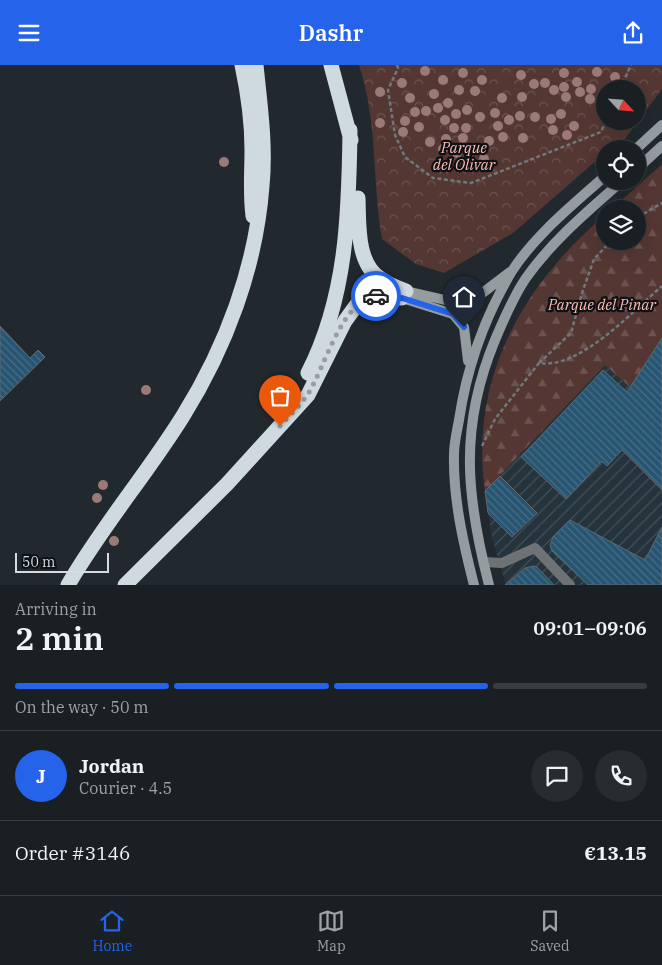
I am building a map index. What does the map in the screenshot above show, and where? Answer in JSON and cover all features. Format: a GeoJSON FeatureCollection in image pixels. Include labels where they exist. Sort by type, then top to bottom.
{"type":"FeatureCollection","features":[{"type":"Feature","properties":{"kind":"highway"},"geometry":{"type":"LineString","coordinates":[[242,65],[249,101],[252,149],[250,195],[256,235]]}},
{"type":"Feature","properties":{"kind":"highway"},"geometry":{"type":"LineString","coordinates":[[68,585],[125,498],[182,417],[207,374],[235,311],[256,235],[263,185],[263,125],[256,65]]}},
{"type":"Feature","properties":{"kind":"highway"},"geometry":{"type":"LineString","coordinates":[[331,65],[350,130],[358,181],[362,248],[367,263],[379,278],[404,295]]}},
{"type":"Feature","properties":{"kind":"highway"},"geometry":{"type":"LineString","coordinates":[[280,426],[310,369],[330,321],[340,279],[348,228],[350,130]]}},
{"type":"Feature","properties":{"kind":"highway"},"geometry":{"type":"LineString","coordinates":[[126,585],[227,484],[308,395],[344,321],[358,303],[374,295],[404,295]]}},
{"type":"Feature","properties":{"kind":"main road"},"geometry":{"type":"LineString","coordinates":[[646,140],[662,125]]}},
{"type":"Feature","properties":{"kind":"main road"},"geometry":{"type":"LineString","coordinates":[[646,161],[662,146]]}},
{"type":"Feature","properties":{"kind":"main road"},"geometry":{"type":"LineString","coordinates":[[474,585],[462,540],[455,487],[454,453],[469,365],[476,341],[513,270],[546,230],[596,184]]}},
{"type":"Feature","properties":{"kind":"main road"},"geometry":{"type":"LineString","coordinates":[[490,585],[477,537],[469,454],[471,422],[491,351],[502,322],[526,279],[556,241],[612,190]]}},
{"type":"Feature","properties":{"kind":"main road"},"geometry":{"type":"LineString","coordinates":[[404,295],[472,301],[513,270]]}},
{"type":"Feature","properties":{"kind":"main road"},"geometry":{"type":"LineString","coordinates":[[404,295],[453,314],[464,327],[469,365]]}},
{"type":"Feature","properties":{"kind":"street"},"geometry":{"type":"LineString","coordinates":[[484,562],[502,563],[535,548],[570,585]]}},
{"type":"Feature","properties":{"kind":"path"},"geometry":{"type":"LineString","coordinates":[[624,80],[631,65]]}},
{"type":"Feature","properties":{"kind":"path"},"geometry":{"type":"LineString","coordinates":[[398,66],[388,90],[395,135],[405,157],[433,178],[472,183],[601,133],[602,130]]}},
{"type":"Feature","properties":{"kind":"path"},"geometry":{"type":"LineString","coordinates":[[646,212],[662,203]]}},
{"type":"Feature","properties":{"kind":"path"},"geometry":{"type":"LineString","coordinates":[[479,453],[495,419],[539,363],[571,333],[594,259],[602,250]]}},
{"type":"Feature","properties":{"kind":"path"},"geometry":{"type":"LineString","coordinates":[[539,363],[550,365],[575,357],[662,286]]}},
{"type":"Feature","properties":{"kind":"shaded area"},"geometry":{"type":"Polygon","coordinates":[[[662,339],[662,585],[506,585],[492,538],[485,491],[605,365],[630,386],[662,339]]]}},
{"type":"Feature","properties":{"kind":"green space","name":"Parque del Olivar"},"geometry":{"type":"Polygon","coordinates":[[[359,65],[662,65],[662,89],[646,110],[646,80],[596,80],[596,130],[631,130],[624,140],[596,140],[596,161],[513,233],[444,273],[416,264],[382,239],[369,108],[359,65]]]}},
{"type":"Feature","properties":{"kind":"green space","name":"Parque del Pinar"},"geometry":{"type":"Polygon","coordinates":[[[662,164],[662,339],[630,387],[605,365],[485,491],[482,450],[485,411],[494,373],[508,338],[526,304],[549,272],[596,223],[596,250],[646,250],[646,200],[622,200],[633,190],[646,190],[646,178],[662,164]]]}},
{"type":"Feature","properties":{"kind":"building"},"geometry":{"type":"Polygon","coordinates":[[[0,326],[30,358],[38,350],[45,357],[0,401],[0,326]]]}},
{"type":"Feature","properties":{"kind":"building"},"geometry":{"type":"Polygon","coordinates":[[[662,338],[662,490],[622,450],[607,466],[602,461],[566,499],[521,457],[603,370],[627,392],[662,338]]]}},
{"type":"Feature","properties":{"kind":"building"},"geometry":{"type":"Polygon","coordinates":[[[500,476],[537,513],[512,537],[488,513],[485,491],[500,476]]]}},
{"type":"Feature","properties":{"kind":"building"},"geometry":{"type":"Polygon","coordinates":[[[570,520],[645,560],[662,527],[662,585],[588,585],[552,551],[550,545],[553,537],[570,520]]]}},
{"type":"Feature","properties":{"kind":"building"},"geometry":{"type":"Polygon","coordinates":[[[537,567],[554,585],[505,585],[525,568],[537,567]]]}},
{"type":"Feature","properties":{"kind":"way so far"},"geometry":{"type":"LineString","coordinates":[[280,426],[308,395],[344,321],[358,303],[374,295],[376,296]]}},
{"type":"Feature","properties":{"kind":"route"},"geometry":{"type":"LineString","coordinates":[[376,296],[402,298],[453,314],[464,327]]}}]}
